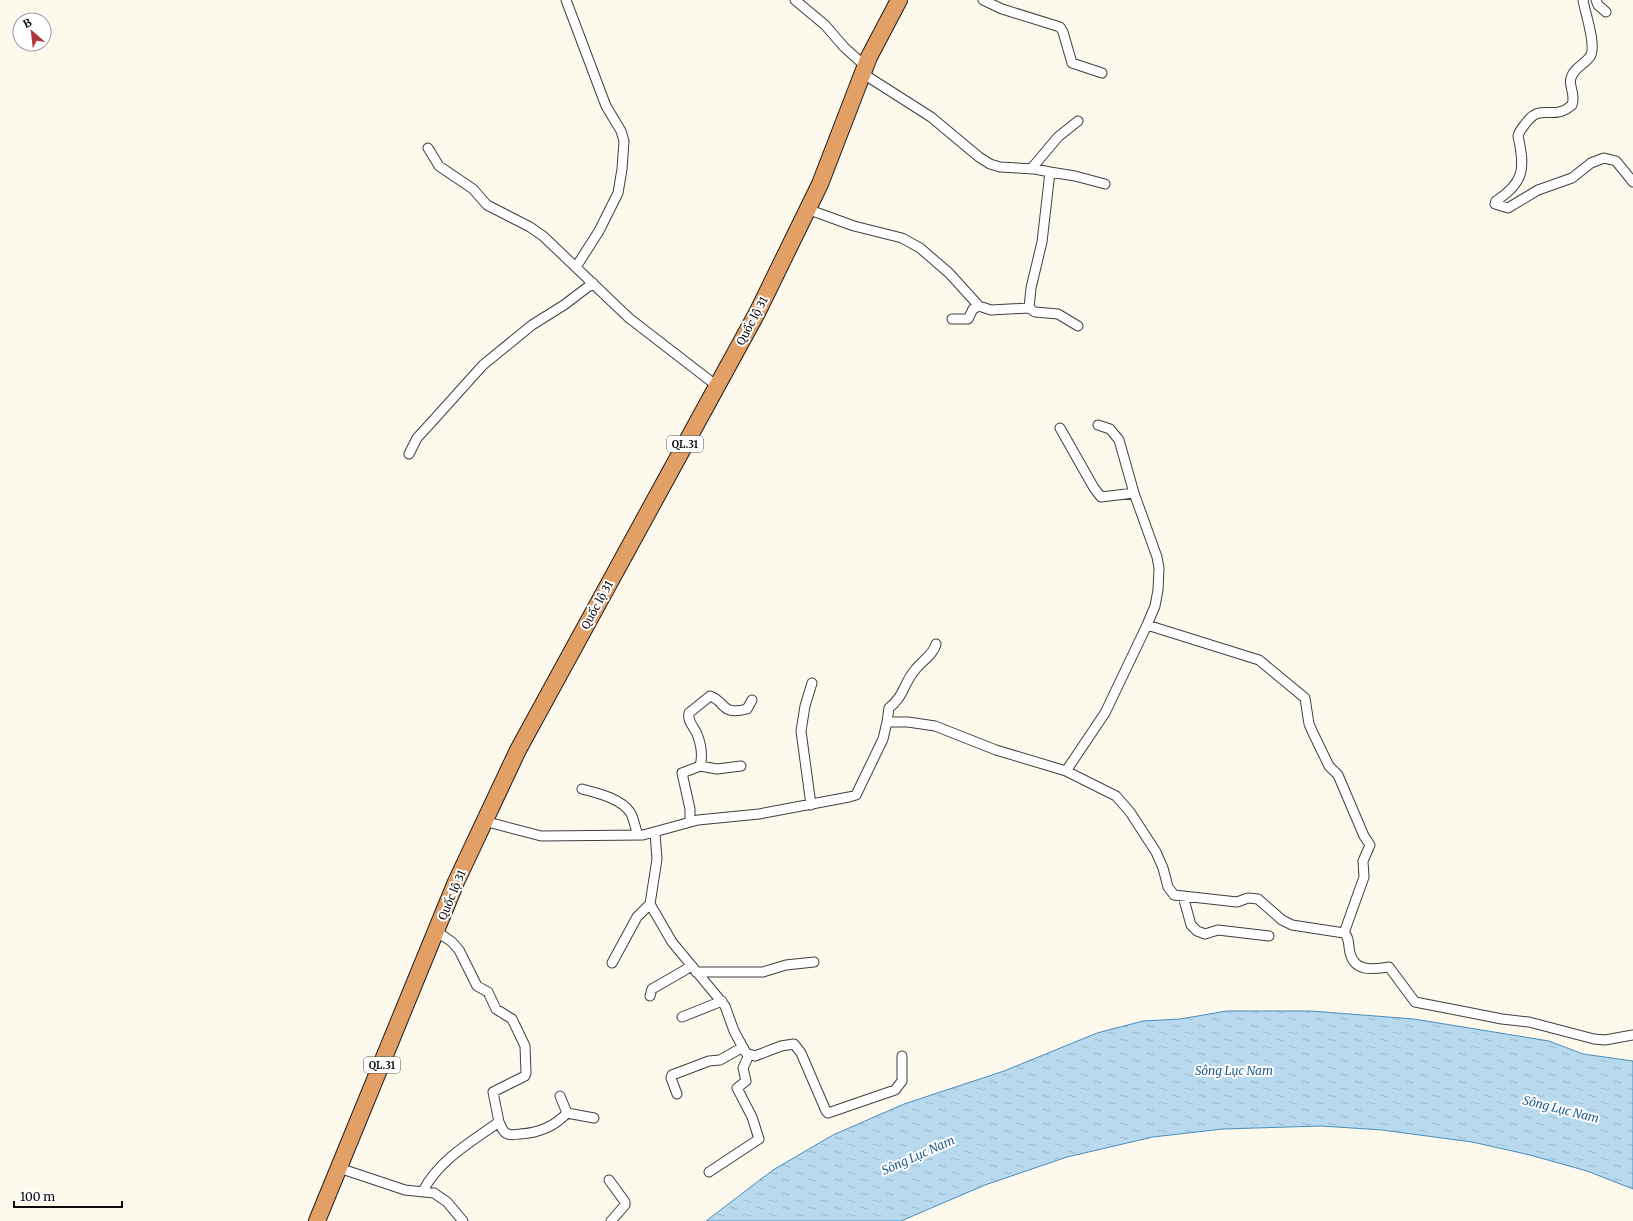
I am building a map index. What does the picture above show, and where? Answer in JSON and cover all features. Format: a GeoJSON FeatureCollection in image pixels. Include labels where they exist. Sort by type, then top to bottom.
{"type":"FeatureCollection","features":[{"type":"Feature","properties":{"kind":"highway","name":"Quốc lộ 31"},"geometry":{"type":"LineString","coordinates":[[317,1221],[456,882],[484,821],[522,743],[757,313],[820,184],[864,70],[899,0]]}},
{"type":"Feature","properties":{"kind":"street"},"geometry":{"type":"LineString","coordinates":[[566,0],[606,106],[621,131],[624,141],[618,193],[599,231],[576,267]]}},
{"type":"Feature","properties":{"kind":"street"},"geometry":{"type":"LineString","coordinates":[[795,0],[825,25],[864,70],[931,117],[979,157],[990,164],[1000,167],[1031,169],[1075,176],[1105,184]]}},
{"type":"Feature","properties":{"kind":"street"},"geometry":{"type":"LineString","coordinates":[[983,0],[1002,9],[1060,27],[1063,32],[1072,63],[1102,73]]}},
{"type":"Feature","properties":{"kind":"street"},"geometry":{"type":"LineString","coordinates":[[1583,0],[1592,44],[1591,54],[1571,76],[1571,85],[1574,90],[1572,105],[1563,112],[1541,112],[1533,114],[1529,118],[1518,136],[1521,146],[1522,175],[1513,189],[1496,201],[1495,204],[1508,208],[1538,190],[1572,178],[1591,163],[1604,158],[1616,161],[1633,182]]}},
{"type":"Feature","properties":{"kind":"street"},"geometry":{"type":"LineString","coordinates":[[1596,0],[1598,5],[1606,12]]}},
{"type":"Feature","properties":{"kind":"street"},"geometry":{"type":"LineString","coordinates":[[1031,169],[1058,138],[1078,121]]}},
{"type":"Feature","properties":{"kind":"street"},"geometry":{"type":"LineString","coordinates":[[428,148],[439,166],[473,189],[487,205],[530,227],[543,236],[629,318],[716,386]]}},
{"type":"Feature","properties":{"kind":"street"},"geometry":{"type":"LineString","coordinates":[[1029,308],[1031,288],[1042,242],[1050,172]]}},
{"type":"Feature","properties":{"kind":"street"},"geometry":{"type":"LineString","coordinates":[[807,209],[854,226],[902,238],[920,248],[949,273],[979,306],[999,310],[1029,308],[1035,312],[1058,314],[1078,326]]}},
{"type":"Feature","properties":{"kind":"street"},"geometry":{"type":"LineString","coordinates":[[409,454],[417,438],[483,365],[532,325],[564,305],[593,283]]}},
{"type":"Feature","properties":{"kind":"street"},"geometry":{"type":"LineString","coordinates":[[952,319],[968,319],[973,309],[979,306]]}},
{"type":"Feature","properties":{"kind":"street"},"geometry":{"type":"LineString","coordinates":[[1066,772],[1105,713],[1147,625],[1157,597],[1159,568],[1134,494],[1117,435],[1110,429],[1098,425]]}},
{"type":"Feature","properties":{"kind":"street"},"geometry":{"type":"LineString","coordinates":[[1060,428],[1094,488],[1101,497],[1134,494]]}},
{"type":"Feature","properties":{"kind":"street"},"geometry":{"type":"LineString","coordinates":[[1147,625],[1259,660],[1306,698],[1309,724],[1329,766],[1338,775],[1364,836],[1370,845],[1363,861],[1364,877],[1344,933]]}},
{"type":"Feature","properties":{"kind":"street"},"geometry":{"type":"LineString","coordinates":[[484,821],[540,836],[638,835],[655,833],[690,822],[758,814],[856,795],[883,739],[889,708],[897,702],[914,671],[934,650],[936,644]]}},
{"type":"Feature","properties":{"kind":"street"},"geometry":{"type":"LineString","coordinates":[[810,805],[801,731],[805,706],[812,683]]}},
{"type":"Feature","properties":{"kind":"street"},"geometry":{"type":"LineString","coordinates":[[700,766],[702,755],[698,737],[689,719],[689,713],[710,696],[723,707],[732,710],[747,709],[752,700]]}},
{"type":"Feature","properties":{"kind":"street"},"geometry":{"type":"LineString","coordinates":[[887,722],[908,722],[935,726],[996,750],[1066,772],[1091,782],[1121,800],[1156,852],[1170,891],[1174,895],[1237,902],[1248,898],[1258,899],[1282,920],[1292,925],[1344,933],[1348,938],[1350,953],[1356,963],[1364,969],[1389,967],[1413,1000],[1419,1004],[1502,1019],[1529,1022],[1594,1039],[1605,1040],[1633,1035]]}},
{"type":"Feature","properties":{"kind":"street"},"geometry":{"type":"LineString","coordinates":[[690,822],[690,809],[682,773],[700,766],[717,769],[741,766]]}},
{"type":"Feature","properties":{"kind":"street"},"geometry":{"type":"LineString","coordinates":[[582,789],[613,799],[626,807],[632,816],[638,835]]}},
{"type":"Feature","properties":{"kind":"street"},"geometry":{"type":"LineString","coordinates":[[612,963],[637,917],[650,904],[657,859],[655,833]]}},
{"type":"Feature","properties":{"kind":"street"},"geometry":{"type":"LineString","coordinates":[[1183,896],[1191,925],[1197,931],[1205,934],[1218,930],[1269,936]]}},
{"type":"Feature","properties":{"kind":"street"},"geometry":{"type":"LineString","coordinates":[[650,904],[672,942],[722,1001],[742,1047],[749,1055],[755,1056],[781,1046],[794,1044],[801,1053],[828,1113],[895,1090],[902,1081],[902,1056]]}},
{"type":"Feature","properties":{"kind":"street"},"geometry":{"type":"LineString","coordinates":[[436,931],[452,942],[459,950],[477,986],[488,992],[496,1009],[512,1019],[525,1046],[526,1074],[493,1092],[499,1122],[504,1131],[509,1135],[534,1134],[559,1120],[567,1113]]}},
{"type":"Feature","properties":{"kind":"street"},"geometry":{"type":"LineString","coordinates":[[650,996],[652,989],[694,969],[763,972],[786,965],[814,962]]}},
{"type":"Feature","properties":{"kind":"street"},"geometry":{"type":"LineString","coordinates":[[682,1017],[722,1001]]}},
{"type":"Feature","properties":{"kind":"street"},"geometry":{"type":"LineString","coordinates":[[677,1094],[671,1078],[672,1075],[709,1061],[720,1060],[742,1047]]}},
{"type":"Feature","properties":{"kind":"street"},"geometry":{"type":"LineString","coordinates":[[708,1172],[759,1139],[752,1117],[737,1088],[746,1081],[743,1068],[749,1055]]}},
{"type":"Feature","properties":{"kind":"street"},"geometry":{"type":"LineString","coordinates":[[560,1096],[567,1113]]}},
{"type":"Feature","properties":{"kind":"street"},"geometry":{"type":"LineString","coordinates":[[567,1113],[594,1118]]}},
{"type":"Feature","properties":{"kind":"street"},"geometry":{"type":"LineString","coordinates":[[423,1191],[430,1178],[444,1163],[499,1122]]}},
{"type":"Feature","properties":{"kind":"street"},"geometry":{"type":"LineString","coordinates":[[339,1168],[405,1190],[429,1191],[438,1196],[463,1221]]}},
{"type":"Feature","properties":{"kind":"street"},"geometry":{"type":"LineString","coordinates":[[609,1180],[625,1205],[611,1221]]}},
{"type":"Feature","properties":{"kind":"water","name":"Sông Lục Nam"},"geometry":{"type":"Polygon","coordinates":[[[1227,1011],[1311,1011],[1414,1019],[1549,1041],[1583,1054],[1633,1061],[1633,1189],[1587,1171],[1530,1155],[1472,1142],[1382,1130],[1321,1126],[1223,1129],[1153,1137],[1067,1157],[985,1185],[901,1221],[706,1221],[773,1170],[833,1135],[904,1104],[1004,1071],[1097,1033],[1143,1021],[1180,1019],[1227,1011]]]}}]}
